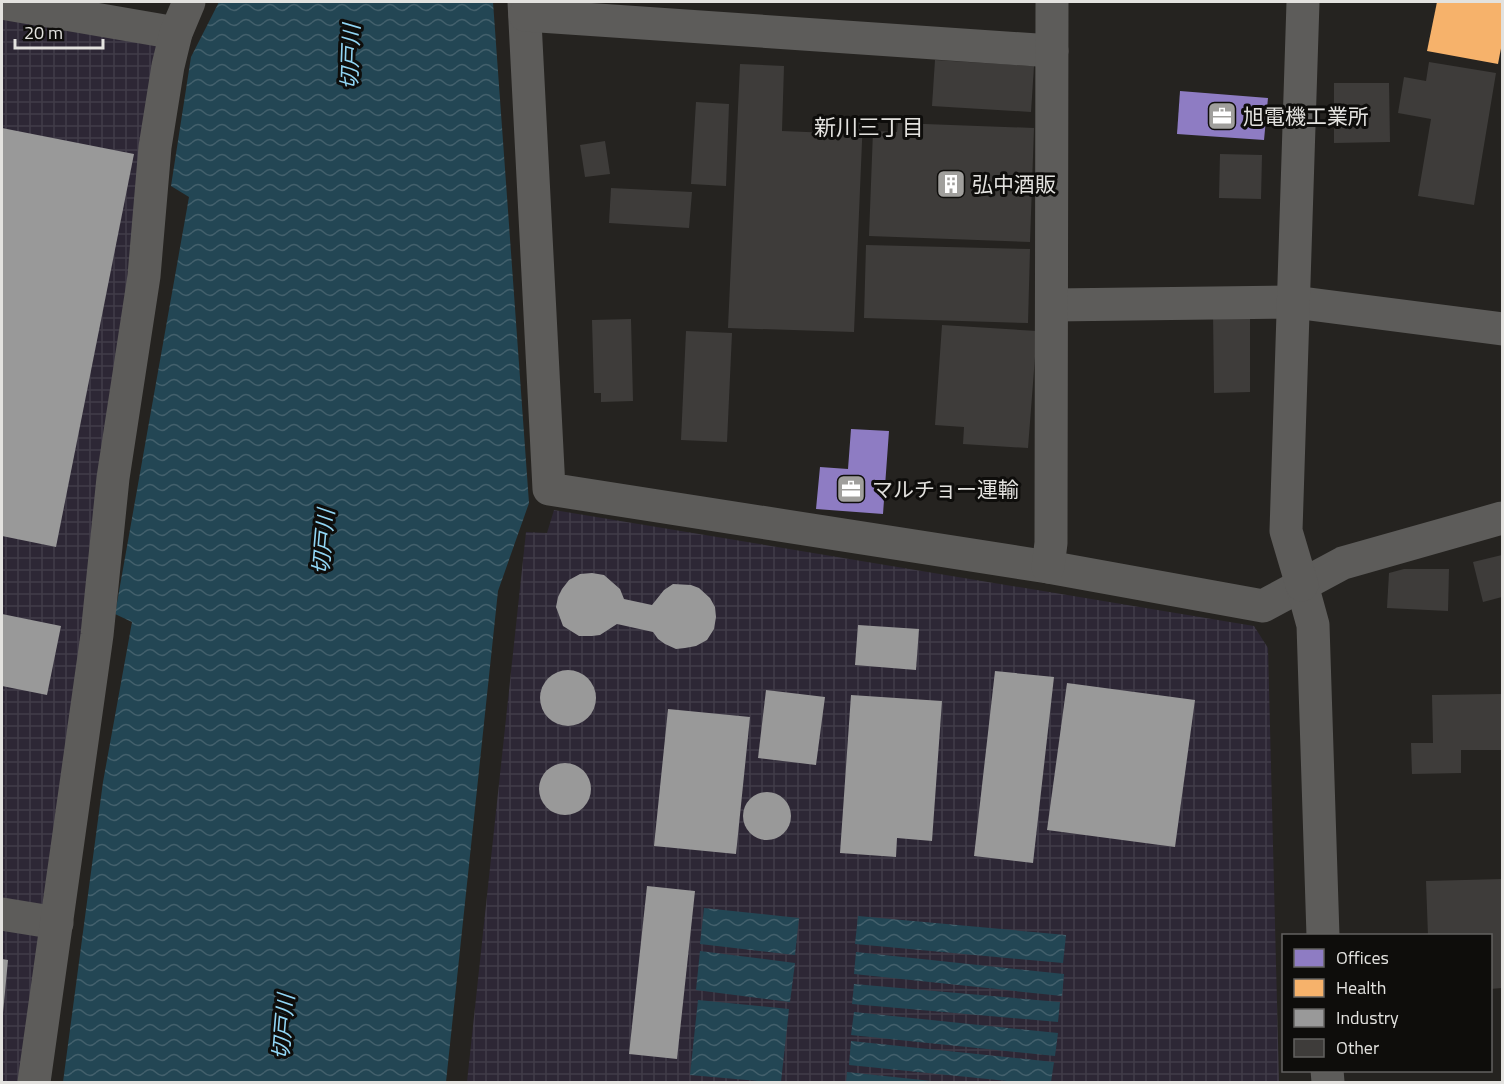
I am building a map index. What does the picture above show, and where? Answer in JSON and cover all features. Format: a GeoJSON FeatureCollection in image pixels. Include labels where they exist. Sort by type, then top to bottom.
{"type":"FeatureCollection","features":[{"type":"Feature","properties":{"kind":"street"},"geometry":{"type":"LineString","coordinates":[[34,1083],[97,635],[113,478],[144,276],[155,147],[168,66],[176,33],[189,2]]}},
{"type":"Feature","properties":{"kind":"street"},"geometry":{"type":"LineString","coordinates":[[1048,567],[1051,543],[1053,305],[1052,2]]}},
{"type":"Feature","properties":{"kind":"street"},"geometry":{"type":"LineString","coordinates":[[1303,2],[1286,531],[1313,625],[1323,934]]}},
{"type":"Feature","properties":{"kind":"street"},"geometry":{"type":"LineString","coordinates":[[2,3],[176,33]]}},
{"type":"Feature","properties":{"kind":"street"},"geometry":{"type":"LineString","coordinates":[[1052,51],[524,8],[549,489],[1048,567],[1263,606],[1343,563],[1503,518]]}},
{"type":"Feature","properties":{"kind":"street"},"geometry":{"type":"LineString","coordinates":[[1053,305],[1294,302],[1503,329]]}},
{"type":"Feature","properties":{"kind":"street"},"geometry":{"type":"LineString","coordinates":[[2,914],[57,923]]}},
{"type":"Feature","properties":{"kind":"shaded area"},"geometry":{"type":"Polygon","coordinates":[[[2,3],[176,33],[34,1082],[2,1082],[2,3]]]}},
{"type":"Feature","properties":{"kind":"shaded area"},"geometry":{"type":"Polygon","coordinates":[[[554,510],[1254,626],[1268,648],[1279,1082],[467,1082],[526,532],[547,533],[554,510]]]}},
{"type":"Feature","properties":{"kind":"water","name":"切戸川"},"geometry":{"type":"Polygon","coordinates":[[[219,2],[493,2],[529,503],[498,591],[446,1082],[63,1082],[103,782],[132,622],[115,614],[189,197],[171,186],[191,57],[219,2]]]}},
{"type":"Feature","properties":{"kind":"water"},"geometry":{"type":"Polygon","coordinates":[[[704,908],[799,918],[795,955],[700,944],[704,908]]]}},
{"type":"Feature","properties":{"kind":"water"},"geometry":{"type":"Polygon","coordinates":[[[858,916],[1066,935],[1063,963],[855,944],[858,916]]]}},
{"type":"Feature","properties":{"kind":"water"},"geometry":{"type":"Polygon","coordinates":[[[700,951],[795,963],[790,1002],[696,990],[700,951]]]}},
{"type":"Feature","properties":{"kind":"water"},"geometry":{"type":"Polygon","coordinates":[[[856,952],[1064,974],[1062,996],[854,974],[856,952]]]}},
{"type":"Feature","properties":{"kind":"water"},"geometry":{"type":"Polygon","coordinates":[[[854,984],[1060,1002],[1058,1022],[852,1004],[854,984]]]}},
{"type":"Feature","properties":{"kind":"water"},"geometry":{"type":"Polygon","coordinates":[[[698,1000],[789,1009],[781,1082],[690,1075],[698,1000]]]}},
{"type":"Feature","properties":{"kind":"water"},"geometry":{"type":"Polygon","coordinates":[[[854,1012],[1058,1033],[1055,1056],[851,1035],[854,1012]]]}},
{"type":"Feature","properties":{"kind":"water"},"geometry":{"type":"Polygon","coordinates":[[[851,1041],[1054,1062],[1051,1082],[1017,1082],[849,1065],[851,1041]]]}},
{"type":"Feature","properties":{"kind":"water"},"geometry":{"type":"Polygon","coordinates":[[[847,1072],[941,1082],[846,1082],[847,1072]]]}},
{"type":"Feature","properties":{"kind":"building: Offices","name":"旭電機工業所"},"geometry":{"type":"Polygon","coordinates":[[[1180,91],[1268,98],[1264,140],[1177,134],[1180,91]]]}},
{"type":"Feature","properties":{"kind":"building: Offices","name":"マルチョー運輸"},"geometry":{"type":"Polygon","coordinates":[[[851,429],[889,431],[883,514],[816,509],[820,467],[848,469],[851,429]]]}},
{"type":"Feature","properties":{"kind":"building: Health"},"geometry":{"type":"Polygon","coordinates":[[[1437,2],[1502,2],[1502,43],[1498,64],[1427,51],[1437,2]]]}},
{"type":"Feature","properties":{"kind":"building: Industry"},"geometry":{"type":"Polygon","coordinates":[[[2,128],[134,154],[56,547],[2,536],[2,128]]]}},
{"type":"Feature","properties":{"kind":"building: Industry"},"geometry":{"type":"Polygon","coordinates":[[[580,574],[604,575],[620,589],[624,599],[652,605],[664,590],[673,584],[699,588],[710,598],[715,607],[714,629],[707,640],[696,646],[676,649],[658,639],[653,632],[617,624],[600,635],[579,636],[563,626],[556,607],[558,597],[569,580],[580,574]]]}},
{"type":"Feature","properties":{"kind":"building: Industry"},"geometry":{"type":"Polygon","coordinates":[[[2,614],[61,626],[47,695],[2,686],[2,614]]]}},
{"type":"Feature","properties":{"kind":"building: Industry"},"geometry":{"type":"Polygon","coordinates":[[[858,625],[919,629],[916,670],[855,665],[858,625]]]}},
{"type":"Feature","properties":{"kind":"building: Industry"},"geometry":{"type":"Polygon","coordinates":[[[568,670],[579,672],[588,678],[594,687],[596,698],[594,709],[588,718],[579,724],[568,726],[557,724],[548,718],[542,709],[540,698],[542,687],[548,678],[557,672],[568,670]]]}},
{"type":"Feature","properties":{"kind":"building: Industry"},"geometry":{"type":"Polygon","coordinates":[[[995,671],[1054,677],[1033,863],[974,856],[995,671]]]}},
{"type":"Feature","properties":{"kind":"building: Industry"},"geometry":{"type":"Polygon","coordinates":[[[1067,683],[1195,700],[1175,847],[1047,830],[1067,683]]]}},
{"type":"Feature","properties":{"kind":"building: Industry"},"geometry":{"type":"Polygon","coordinates":[[[766,690],[825,697],[816,765],[758,758],[766,690]]]}},
{"type":"Feature","properties":{"kind":"building: Industry"},"geometry":{"type":"Polygon","coordinates":[[[851,695],[942,701],[932,841],[897,838],[896,857],[840,853],[851,695]]]}},
{"type":"Feature","properties":{"kind":"building: Industry"},"geometry":{"type":"Polygon","coordinates":[[[668,709],[750,717],[736,854],[654,846],[668,709]]]}},
{"type":"Feature","properties":{"kind":"building: Industry"},"geometry":{"type":"Polygon","coordinates":[[[565,763],[579,767],[587,775],[591,789],[587,803],[579,811],[565,815],[551,811],[543,803],[539,789],[543,775],[551,767],[565,763]]]}},
{"type":"Feature","properties":{"kind":"building: Industry"},"geometry":{"type":"Polygon","coordinates":[[[767,792],[784,799],[791,816],[784,833],[767,840],[750,833],[743,816],[750,799],[767,792]]]}},
{"type":"Feature","properties":{"kind":"building: Industry"},"geometry":{"type":"Polygon","coordinates":[[[647,886],[695,891],[677,1059],[629,1054],[647,886]]]}},
{"type":"Feature","properties":{"kind":"building: Industry"},"geometry":{"type":"Polygon","coordinates":[[[2,959],[8,960],[3,1013],[2,1013],[2,959]]]}},
{"type":"Feature","properties":{"kind":"building: Other"},"geometry":{"type":"Polygon","coordinates":[[[935,60],[1034,66],[1031,112],[932,106],[935,60]]]}},
{"type":"Feature","properties":{"kind":"building: Other"},"geometry":{"type":"Polygon","coordinates":[[[1429,62],[1496,73],[1474,205],[1418,196],[1431,119],[1398,113],[1404,77],[1426,81],[1429,62]]]}},
{"type":"Feature","properties":{"kind":"building: Other"},"geometry":{"type":"Polygon","coordinates":[[[740,64],[784,66],[782,131],[831,133],[831,117],[863,118],[854,332],[728,328],[740,64]]]}},
{"type":"Feature","properties":{"kind":"building: Other"},"geometry":{"type":"Polygon","coordinates":[[[1334,83],[1389,83],[1390,142],[1334,143],[1334,83]]]}},
{"type":"Feature","properties":{"kind":"building: Other"},"geometry":{"type":"Polygon","coordinates":[[[696,102],[729,104],[726,186],[691,184],[696,102]]]}},
{"type":"Feature","properties":{"kind":"building: Other","name":"弘中酒販"},"geometry":{"type":"Polygon","coordinates":[[[898,123],[1034,128],[1030,242],[869,236],[873,131],[897,132],[898,123]]]}},
{"type":"Feature","properties":{"kind":"building: Other"},"geometry":{"type":"Polygon","coordinates":[[[605,141],[610,174],[585,177],[580,145],[605,141]]]}},
{"type":"Feature","properties":{"kind":"building: Other"},"geometry":{"type":"Polygon","coordinates":[[[1220,154],[1262,155],[1261,199],[1219,198],[1220,154]]]}},
{"type":"Feature","properties":{"kind":"building: Other"},"geometry":{"type":"Polygon","coordinates":[[[611,188],[692,192],[689,228],[609,223],[611,188]]]}},
{"type":"Feature","properties":{"kind":"building: Other"},"geometry":{"type":"Polygon","coordinates":[[[866,245],[1030,249],[1028,323],[864,318],[866,245]]]}},
{"type":"Feature","properties":{"kind":"building: Other"},"geometry":{"type":"Polygon","coordinates":[[[1250,311],[1250,392],[1214,393],[1213,312],[1250,311]]]}},
{"type":"Feature","properties":{"kind":"building: Other"},"geometry":{"type":"Polygon","coordinates":[[[631,319],[633,401],[601,402],[601,393],[594,393],[592,320],[631,319]]]}},
{"type":"Feature","properties":{"kind":"building: Other"},"geometry":{"type":"Polygon","coordinates":[[[942,325],[1037,331],[1028,448],[963,444],[964,427],[935,425],[942,325]]]}},
{"type":"Feature","properties":{"kind":"building: Other"},"geometry":{"type":"Polygon","coordinates":[[[686,331],[732,333],[727,442],[681,440],[686,331]]]}},
{"type":"Feature","properties":{"kind":"building: Other"},"geometry":{"type":"Polygon","coordinates":[[[1502,555],[1502,597],[1483,602],[1473,562],[1502,555]]]}},
{"type":"Feature","properties":{"kind":"building: Other"},"geometry":{"type":"Polygon","coordinates":[[[1404,569],[1449,569],[1448,611],[1387,608],[1389,573],[1404,569]]]}},
{"type":"Feature","properties":{"kind":"building: Other"},"geometry":{"type":"Polygon","coordinates":[[[1502,694],[1502,750],[1461,750],[1461,773],[1412,774],[1411,743],[1433,743],[1432,695],[1502,694]]]}},
{"type":"Feature","properties":{"kind":"building: Other"},"geometry":{"type":"Polygon","coordinates":[[[1502,879],[1502,988],[1492,989],[1492,934],[1428,934],[1426,881],[1502,879]]]}},
{"type":"Feature","properties":{"kind":"place","name":"旭電機工業所"},"geometry":{"type":"Point","coordinates":[1222,116]}},
{"type":"Feature","properties":{"kind":"place","name":"弘中酒販"},"geometry":{"type":"Point","coordinates":[951,184]}},
{"type":"Feature","properties":{"kind":"place","name":"マルチョー運輸"},"geometry":{"type":"Point","coordinates":[851,489]}},
{"type":"Feature","properties":{"kind":"district","name":"新川三丁目"},"geometry":{"type":"Point","coordinates":[869,127]}}]}
